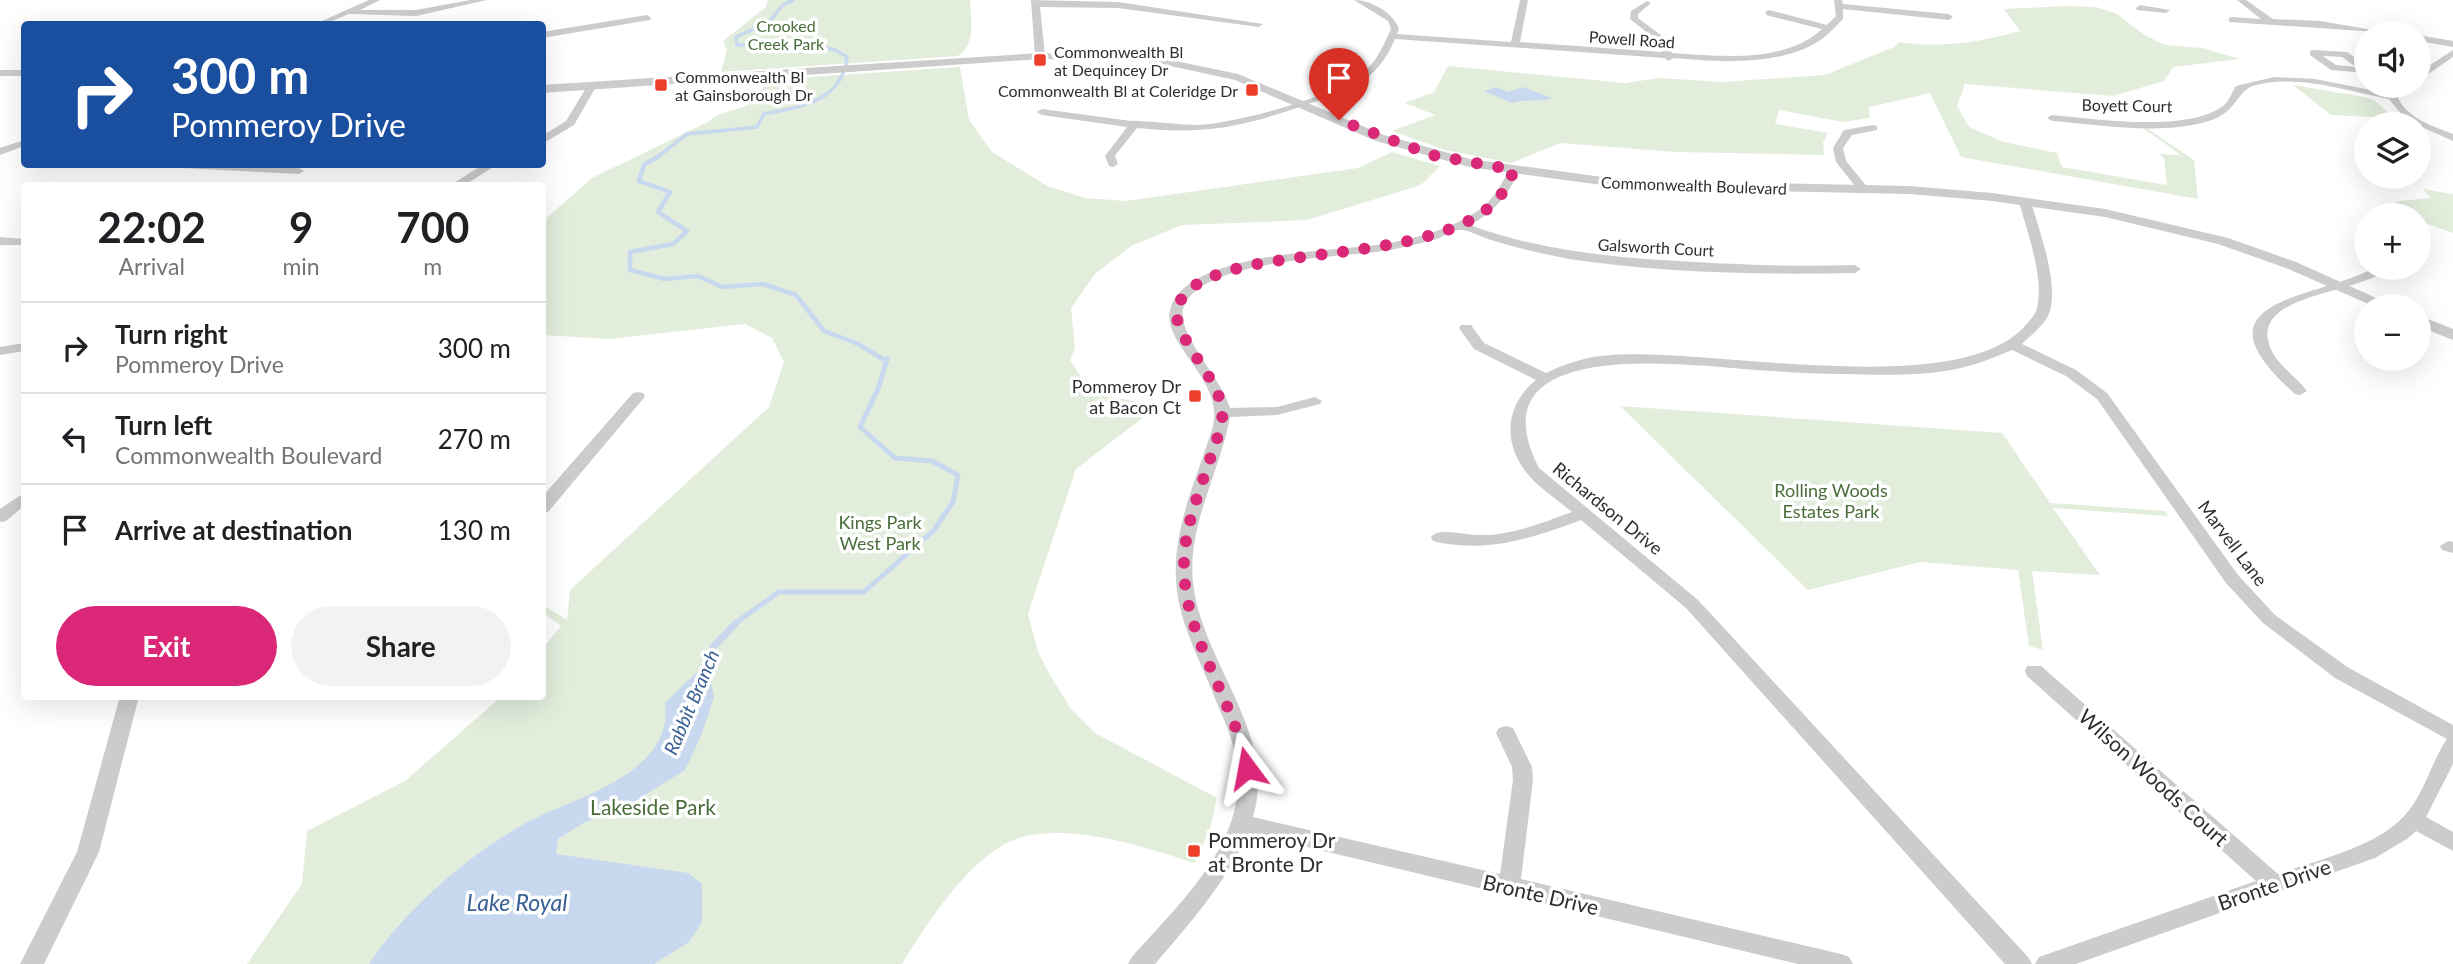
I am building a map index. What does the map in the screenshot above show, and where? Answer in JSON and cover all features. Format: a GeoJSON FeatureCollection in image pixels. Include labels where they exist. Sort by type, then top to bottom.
{"type":"FeatureCollection","features":[{"type":"Feature","properties":{"kind":"street"},"geometry":{"type":"LineString","coordinates":[[326,21],[376,0]]}},
{"type":"Feature","properties":{"kind":"street"},"geometry":{"type":"LineString","coordinates":[[349,12],[416,13],[483,0]]}},
{"type":"Feature","properties":{"kind":"street"},"geometry":{"type":"LineString","coordinates":[[1042,112],[1190,128],[1223,126],[1346,88],[1368,75],[1381,61],[1395,27],[1392,20],[1358,0]]}},
{"type":"Feature","properties":{"kind":"street"},"geometry":{"type":"LineString","coordinates":[[1515,46],[1524,0]]}},
{"type":"Feature","properties":{"kind":"street"},"geometry":{"type":"LineString","coordinates":[[2241,0],[2270,22]]}},
{"type":"Feature","properties":{"kind":"street"},"geometry":{"type":"LineString","coordinates":[[1040,56],[1035,2],[1118,5],[1259,24]]}},
{"type":"Feature","properties":{"kind":"street"},"geometry":{"type":"LineString","coordinates":[[1647,3],[1634,13],[1634,19],[1663,41],[1669,58]]}},
{"type":"Feature","properties":{"kind":"street"},"geometry":{"type":"LineString","coordinates":[[1840,3],[1949,17]]}},
{"type":"Feature","properties":{"kind":"street","name":"Powell Road"},"geometry":{"type":"LineString","coordinates":[[1392,36],[1669,58],[1721,59],[1779,52],[1809,43],[1840,17],[1840,3]]}},
{"type":"Feature","properties":{"kind":"street"},"geometry":{"type":"LineString","coordinates":[[2141,4],[2166,10]]}},
{"type":"Feature","properties":{"kind":"street"},"geometry":{"type":"LineString","coordinates":[[1769,13],[1828,28]]}},
{"type":"Feature","properties":{"kind":"street"},"geometry":{"type":"LineString","coordinates":[[546,34],[647,18]]}},
{"type":"Feature","properties":{"kind":"street"},"geometry":{"type":"LineString","coordinates":[[2232,20],[2354,30]]}},
{"type":"Feature","properties":{"kind":"street"},"geometry":{"type":"LineString","coordinates":[[2431,40],[2453,44]]}},
{"type":"Feature","properties":{"kind":"street"},"geometry":{"type":"LineString","coordinates":[[2313,53],[2344,54],[2366,69],[2334,68],[2313,53]]}},
{"type":"Feature","properties":{"kind":"street"},"geometry":{"type":"LineString","coordinates":[[2431,69],[2453,53]]}},
{"type":"Feature","properties":{"kind":"street","name":"Commonwealth Boulevard"},"geometry":{"type":"LineString","coordinates":[[546,89],[1040,56],[1109,55],[1189,65],[1238,77],[1409,148],[1469,163],[1653,186],[1948,193],[2105,213],[2183,230],[2261,254],[2358,294]]}},
{"type":"Feature","properties":{"kind":"street"},"geometry":{"type":"LineString","coordinates":[[0,73],[21,73]]}},
{"type":"Feature","properties":{"kind":"street","name":"Boyett Court"},"geometry":{"type":"LineString","coordinates":[[2052,118],[2141,123],[2183,122],[2217,114],[2234,102],[2239,88],[2267,80],[2322,84],[2354,90]]}},
{"type":"Feature","properties":{"kind":"street"},"geometry":{"type":"LineString","coordinates":[[546,138],[570,123],[592,85]]}},
{"type":"Feature","properties":{"kind":"street"},"geometry":{"type":"LineString","coordinates":[[2394,98],[2407,115],[2453,138]]}},
{"type":"Feature","properties":{"kind":"street"},"geometry":{"type":"LineString","coordinates":[[1113,164],[1110,156],[1112,152],[1136,122]]}},
{"type":"Feature","properties":{"kind":"street"},"geometry":{"type":"LineString","coordinates":[[1863,189],[1841,162],[1838,148],[1849,132],[1873,128]]}},
{"type":"Feature","properties":{"kind":"street"},"geometry":{"type":"LineString","coordinates":[[3,149],[21,144]]}},
{"type":"Feature","properties":{"kind":"street"},"geometry":{"type":"LineString","coordinates":[[3,149],[21,150]]}},
{"type":"Feature","properties":{"kind":"street"},"geometry":{"type":"LineString","coordinates":[[240,168],[299,171]]}},
{"type":"Feature","properties":{"kind":"street"},"geometry":{"type":"LineString","coordinates":[[461,182],[486,168]]}},
{"type":"Feature","properties":{"kind":"street"},"geometry":{"type":"LineString","coordinates":[[1140,964],[1221,869],[1246,814],[1247,768],[1242,740],[1191,616],[1184,566],[1188,531],[1223,412],[1214,382],[1178,327],[1177,308],[1189,289],[1208,277],[1241,266],[1387,247],[1460,225],[1496,201],[1514,170]]}},
{"type":"Feature","properties":{"kind":"street"},"geometry":{"type":"LineString","coordinates":[[1466,328],[1479,346],[1544,378],[1588,362],[1635,357],[1903,371],[1959,364],[2012,345],[2035,326],[2044,309],[2045,298],[2025,202]]}},
{"type":"Feature","properties":{"kind":"street","name":"Galsworth Court"},"geometry":{"type":"LineString","coordinates":[[1460,225],[1517,247],[1575,258],[1742,268],[1855,269]]}},
{"type":"Feature","properties":{"kind":"street"},"geometry":{"type":"LineString","coordinates":[[0,241],[21,242]]}},
{"type":"Feature","properties":{"kind":"street"},"geometry":{"type":"LineString","coordinates":[[2300,391],[2272,365],[2260,334],[2262,320],[2278,306],[2354,280]]}},
{"type":"Feature","properties":{"kind":"street"},"geometry":{"type":"LineString","coordinates":[[2431,326],[2453,335]]}},
{"type":"Feature","properties":{"kind":"street","name":"Marvell Lane"},"geometry":{"type":"LineString","coordinates":[[2012,345],[2071,373],[2102,396],[2232,579],[2269,619],[2342,673],[2453,734]]}},
{"type":"Feature","properties":{"kind":"street"},"geometry":{"type":"LineString","coordinates":[[0,351],[21,348]]}},
{"type":"Feature","properties":{"kind":"street","name":"Richardson Drive"},"geometry":{"type":"LineString","coordinates":[[1544,378],[1519,409],[1516,439],[1532,470],[1662,576],[1734,647],[2020,964]]}},
{"type":"Feature","properties":{"kind":"street"},"geometry":{"type":"LineString","coordinates":[[546,503],[638,396]]}},
{"type":"Feature","properties":{"kind":"street"},"geometry":{"type":"LineString","coordinates":[[1223,412],[1277,411],[1315,401]]}},
{"type":"Feature","properties":{"kind":"street"},"geometry":{"type":"LineString","coordinates":[[0,517],[21,500]]}},
{"type":"Feature","properties":{"kind":"street"},"geometry":{"type":"LineString","coordinates":[[1439,537],[1473,543],[1490,542],[1529,533],[1583,513]]}},
{"type":"Feature","properties":{"kind":"street","name":"Wilson Woods Court"},"geometry":{"type":"LineString","coordinates":[[2034,671],[2273,883]]}},
{"type":"Feature","properties":{"kind":"street"},"geometry":{"type":"LineString","coordinates":[[32,964],[88,852],[129,700]]}},
{"type":"Feature","properties":{"kind":"street"},"geometry":{"type":"LineString","coordinates":[[1506,733],[1522,767],[1523,780],[1508,887]]}},
{"type":"Feature","properties":{"kind":"street","name":"Bronte Drive"},"geometry":{"type":"LineString","coordinates":[[2047,964],[2367,852],[2400,833],[2414,820],[2453,745]]}},
{"type":"Feature","properties":{"kind":"street"},"geometry":{"type":"LineString","coordinates":[[2414,820],[2453,842]]}},
{"type":"Feature","properties":{"kind":"street","name":"Bronte Drive"},"geometry":{"type":"LineString","coordinates":[[1243,823],[1841,964]]}},
{"type":"Feature","properties":{"kind":"green space","name":"Crooked Creek Park"},"geometry":{"type":"Polygon","coordinates":[[[768,0],[970,0],[970,38],[964,51],[958,56],[721,72],[727,50],[723,41],[766,7],[768,0]]]}},
{"type":"Feature","properties":{"kind":"green space"},"geometry":{"type":"Polygon","coordinates":[[[2096,7],[2117,14],[2143,34],[2165,45],[2202,48],[2240,59],[2173,67],[2164,81],[2113,96],[1965,84],[1957,106],[1969,127],[2004,142],[2057,153],[2062,167],[2167,185],[2164,158],[2159,154],[2181,155],[2143,128],[2148,129],[2194,160],[2198,199],[1961,157],[1930,93],[1869,107],[1870,118],[1843,122],[1779,110],[1775,124],[1828,133],[1823,143],[1824,155],[1675,152],[1561,143],[1511,163],[1445,150],[1392,131],[1435,115],[1405,103],[1434,92],[1448,66],[1625,83],[1659,78],[1722,82],[1825,75],[1894,47],[1899,42],[1960,43],[2020,31],[2004,9],[2096,7]]]}},
{"type":"Feature","properties":{"kind":"green space"},"geometry":{"type":"Polygon","coordinates":[[[960,67],[969,120],[992,152],[1047,186],[1085,198],[1126,201],[1358,168],[1392,152],[1440,166],[1421,185],[1307,220],[1182,225],[1131,246],[1095,274],[1071,308],[1075,348],[1070,360],[1081,377],[1073,380],[1100,394],[1158,406],[1076,469],[1028,614],[1038,652],[1050,675],[1071,709],[1095,733],[1217,798],[1210,829],[1194,863],[1089,835],[1046,833],[1026,836],[989,854],[971,870],[939,908],[902,964],[247,964],[302,884],[307,831],[405,781],[498,700],[546,700],[546,644],[561,626],[546,615],[546,607],[567,620],[570,590],[769,407],[784,362],[772,338],[745,324],[609,339],[546,335],[546,218],[592,178],[716,116],[750,104],[762,91],[765,80],[960,67]]]}},
{"type":"Feature","properties":{"kind":"green space"},"geometry":{"type":"Polygon","coordinates":[[[2293,85],[2354,95],[2354,98],[2367,98],[2374,100],[2387,112],[2354,112],[2354,116],[2331,115],[2293,85]]]}},
{"type":"Feature","properties":{"kind":"green space"},"geometry":{"type":"Polygon","coordinates":[[[2423,189],[2453,194],[2453,233],[2431,225],[2431,203],[2394,203],[2431,198],[2423,189]]]}},
{"type":"Feature","properties":{"kind":"green space","name":"Rolling Woods Estates Park"},"geometry":{"type":"Polygon","coordinates":[[[1620,406],[2002,433],[2050,503],[2165,511],[2168,516],[2053,508],[2100,575],[2032,571],[2043,650],[2029,646],[2018,570],[1920,562],[1808,590],[1620,406]]]}},
{"type":"Feature","properties":{"kind":"water"},"geometry":{"type":"Polygon","coordinates":[[[1496,87],[1508,92],[1523,87],[1552,98],[1512,103],[1484,91],[1496,87]]]}},
{"type":"Feature","properties":{"kind":"water","name":"Lake Royal"},"geometry":{"type":"Polygon","coordinates":[[[707,662],[714,697],[701,736],[685,770],[624,808],[585,822],[558,839],[556,854],[688,873],[702,884],[702,922],[689,942],[654,964],[369,964],[409,915],[441,884],[490,845],[522,825],[593,793],[638,766],[654,748],[664,728],[665,703],[707,662]]]}},
{"type":"Feature","properties":{"kind":"waterway","name":"Rabbit Branch"},"geometry":{"type":"LineString","coordinates":[[793,0],[783,5],[769,22],[736,37],[737,45],[809,44],[835,50],[847,57],[846,65]]}},
{"type":"Feature","properties":{"kind":"waterway","name":"Rabbit Branch"},"geometry":{"type":"LineString","coordinates":[[657,157],[687,134],[757,127],[764,114],[811,103],[831,91],[844,71]]}},
{"type":"Feature","properties":{"kind":"waterway","name":"Rabbit Branch"},"geometry":{"type":"LineString","coordinates":[[657,157],[644,165],[639,181],[670,192],[658,212],[687,231],[673,244],[630,252],[630,270],[665,279],[698,276],[722,287],[763,284],[796,295],[824,331],[856,343],[886,361]]}},
{"type":"Feature","properties":{"kind":"waterway","name":"Rabbit Branch"},"geometry":{"type":"LineString","coordinates":[[734,624],[779,592],[864,592],[934,530],[953,502],[958,475],[932,461],[895,458],[860,427],[878,389],[887,359]]}},
{"type":"Feature","properties":{"kind":"waterway","name":"Rabbit Branch"},"geometry":{"type":"LineString","coordinates":[[704,669],[713,647],[736,623]]}},
{"type":"Feature","properties":{"kind":"place","name":"Commonwealth Bl at Dequincey Dr"},"geometry":{"type":"Point","coordinates":[1040,60]}},
{"type":"Feature","properties":{"kind":"place","name":"Commonwealth Bl at Gainsborough Dr"},"geometry":{"type":"Point","coordinates":[661,85]}},
{"type":"Feature","properties":{"kind":"place","name":"Commonwealth Bl at Coleridge Dr"},"geometry":{"type":"Point","coordinates":[1252,90]}},
{"type":"Feature","properties":{"kind":"place","name":"Pommeroy Dr at Bacon Ct"},"geometry":{"type":"Point","coordinates":[1195,396]}},
{"type":"Feature","properties":{"kind":"place","name":"Pommeroy Dr at Bronte Dr"},"geometry":{"type":"Point","coordinates":[1194,851]}},
{"type":"Feature","properties":{"kind":"route"},"geometry":{"type":"LineString","coordinates":[[1247,768],[1242,740],[1204,651],[1185,591],[1184,566],[1188,531],[1223,412],[1214,382],[1178,327],[1177,308],[1189,289],[1198,282],[1229,269],[1256,263],[1387,247],[1451,229],[1484,212],[1496,201],[1514,170],[1432,155],[1380,138],[1339,120]]}},
{"type":"Feature","properties":{"kind":"park label","name":"Kings Park West Park"},"geometry":{"type":"Point","coordinates":[880,532]}},
{"type":"Feature","properties":{"kind":"park label","name":"Lakeside Park"},"geometry":{"type":"Point","coordinates":[653,806]}}]}
